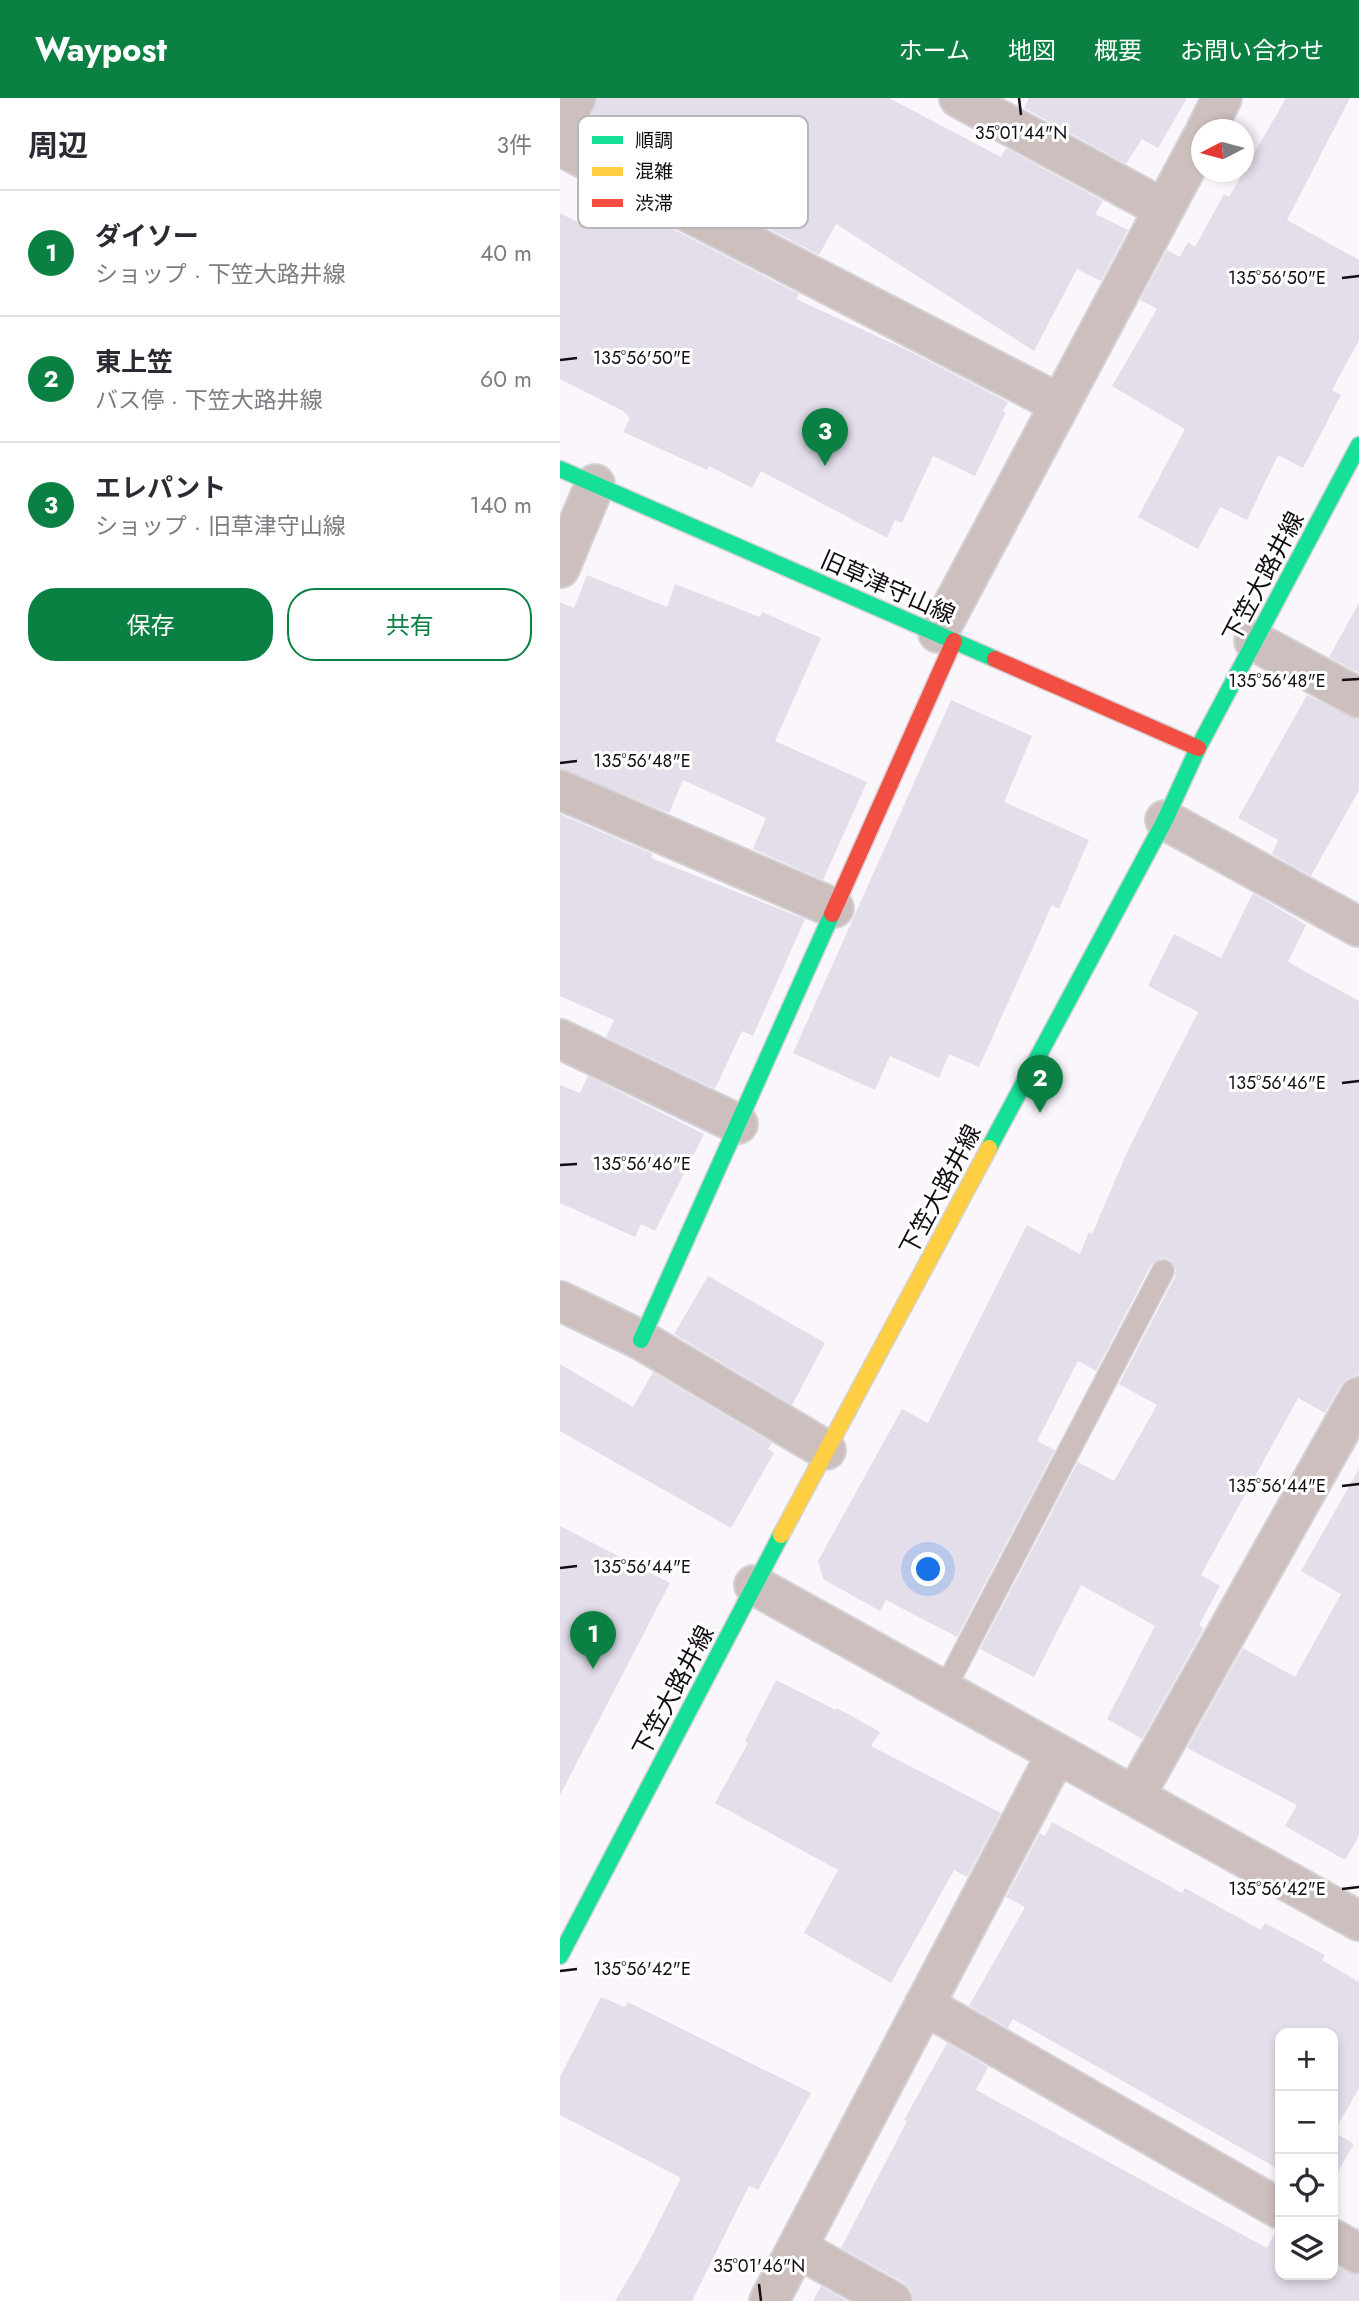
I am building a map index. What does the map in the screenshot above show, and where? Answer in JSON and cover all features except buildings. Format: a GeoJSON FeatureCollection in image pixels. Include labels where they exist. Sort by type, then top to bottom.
{"type":"FeatureCollection","features":[{"type":"Feature","properties":{"kind":"main road","name":"下笠大路井線"},"geometry":{"type":"LineString","coordinates":[[560,1956],[826,1450],[1166,820],[1198,748],[1254,642],[1355,462]]}},
{"type":"Feature","properties":{"kind":"main road","name":"旧草津守山線"},"geometry":{"type":"LineString","coordinates":[[560,469],[1198,748]]}},
{"type":"Feature","properties":{"kind":"main road"},"geometry":{"type":"LineString","coordinates":[[641,1340],[834,908],[946,637]]}},
{"type":"Feature","properties":{"kind":"street"},"geometry":{"type":"LineString","coordinates":[[560,127],[576,98]]}},
{"type":"Feature","properties":{"kind":"street"},"geometry":{"type":"LineString","coordinates":[[959,98],[1164,209]]}},
{"type":"Feature","properties":{"kind":"street"},"geometry":{"type":"LineString","coordinates":[[1212,119],[1222,98]]}},
{"type":"Feature","properties":{"kind":"street"},"geometry":{"type":"LineString","coordinates":[[560,146],[578,155]]}},
{"type":"Feature","properties":{"kind":"street"},"geometry":{"type":"LineString","coordinates":[[946,637],[1060,404],[1191,159]]}},
{"type":"Feature","properties":{"kind":"street"},"geometry":{"type":"LineString","coordinates":[[719,228],[1060,404]]}},
{"type":"Feature","properties":{"kind":"street"},"geometry":{"type":"LineString","coordinates":[[560,568],[595,484]]}},
{"type":"Feature","properties":{"kind":"street"},"geometry":{"type":"LineString","coordinates":[[1254,642],[1359,698]]}},
{"type":"Feature","properties":{"kind":"street"},"geometry":{"type":"LineString","coordinates":[[560,790],[834,908]]}},
{"type":"Feature","properties":{"kind":"street"},"geometry":{"type":"LineString","coordinates":[[1166,820],[1359,927]]}},
{"type":"Feature","properties":{"kind":"street"},"geometry":{"type":"LineString","coordinates":[[560,1039],[738,1124]]}},
{"type":"Feature","properties":{"kind":"street"},"geometry":{"type":"LineString","coordinates":[[560,1301],[641,1340],[826,1450]]}},
{"type":"Feature","properties":{"kind":"street"},"geometry":{"type":"LineString","coordinates":[[1135,1796],[1359,1397]]}},
{"type":"Feature","properties":{"kind":"street"},"geometry":{"type":"LineString","coordinates":[[754,1585],[1359,1921]]}},
{"type":"Feature","properties":{"kind":"street"},"geometry":{"type":"LineString","coordinates":[[769,2301],[1057,1753]]}},
{"type":"Feature","properties":{"kind":"street"},"geometry":{"type":"LineString","coordinates":[[924,2005],[1275,2206]]}},
{"type":"Feature","properties":{"kind":"street"},"geometry":{"type":"LineString","coordinates":[[1338,2242],[1359,2254]]}},
{"type":"Feature","properties":{"kind":"street"},"geometry":{"type":"LineString","coordinates":[[797,2248],[892,2301]]}},
{"type":"Feature","properties":{"kind":"lane"},"geometry":{"type":"LineString","coordinates":[[944,1690],[1164,1271]]}},
{"type":"Feature","properties":{"kind":"traffic: fast"},"geometry":{"type":"LineString","coordinates":[[989,1148],[1165,820],[1198,748],[1359,445]]}},
{"type":"Feature","properties":{"kind":"traffic: fast"},"geometry":{"type":"LineString","coordinates":[[560,469],[995,659]]}},
{"type":"Feature","properties":{"kind":"traffic: fast"},"geometry":{"type":"LineString","coordinates":[[641,1340],[832,914]]}},
{"type":"Feature","properties":{"kind":"traffic: fast"},"geometry":{"type":"LineString","coordinates":[[560,1956],[781,1535]]}},
{"type":"Feature","properties":{"kind":"traffic: slow"},"geometry":{"type":"LineString","coordinates":[[781,1535],[989,1148]]}},
{"type":"Feature","properties":{"kind":"traffic: jam"},"geometry":{"type":"LineString","coordinates":[[832,914],[954,641]]}},
{"type":"Feature","properties":{"kind":"traffic: jam"},"geometry":{"type":"LineString","coordinates":[[995,659],[1198,748]]}},
{"type":"Feature","properties":{"kind":"place","name":"エレパント"},"geometry":{"type":"Point","coordinates":[825,466]}},
{"type":"Feature","properties":{"kind":"place","name":"東上笠"},"geometry":{"type":"Point","coordinates":[1040,1113]}},
{"type":"Feature","properties":{"kind":"place","name":"ダイソー"},"geometry":{"type":"Point","coordinates":[593,1669]}}]}
